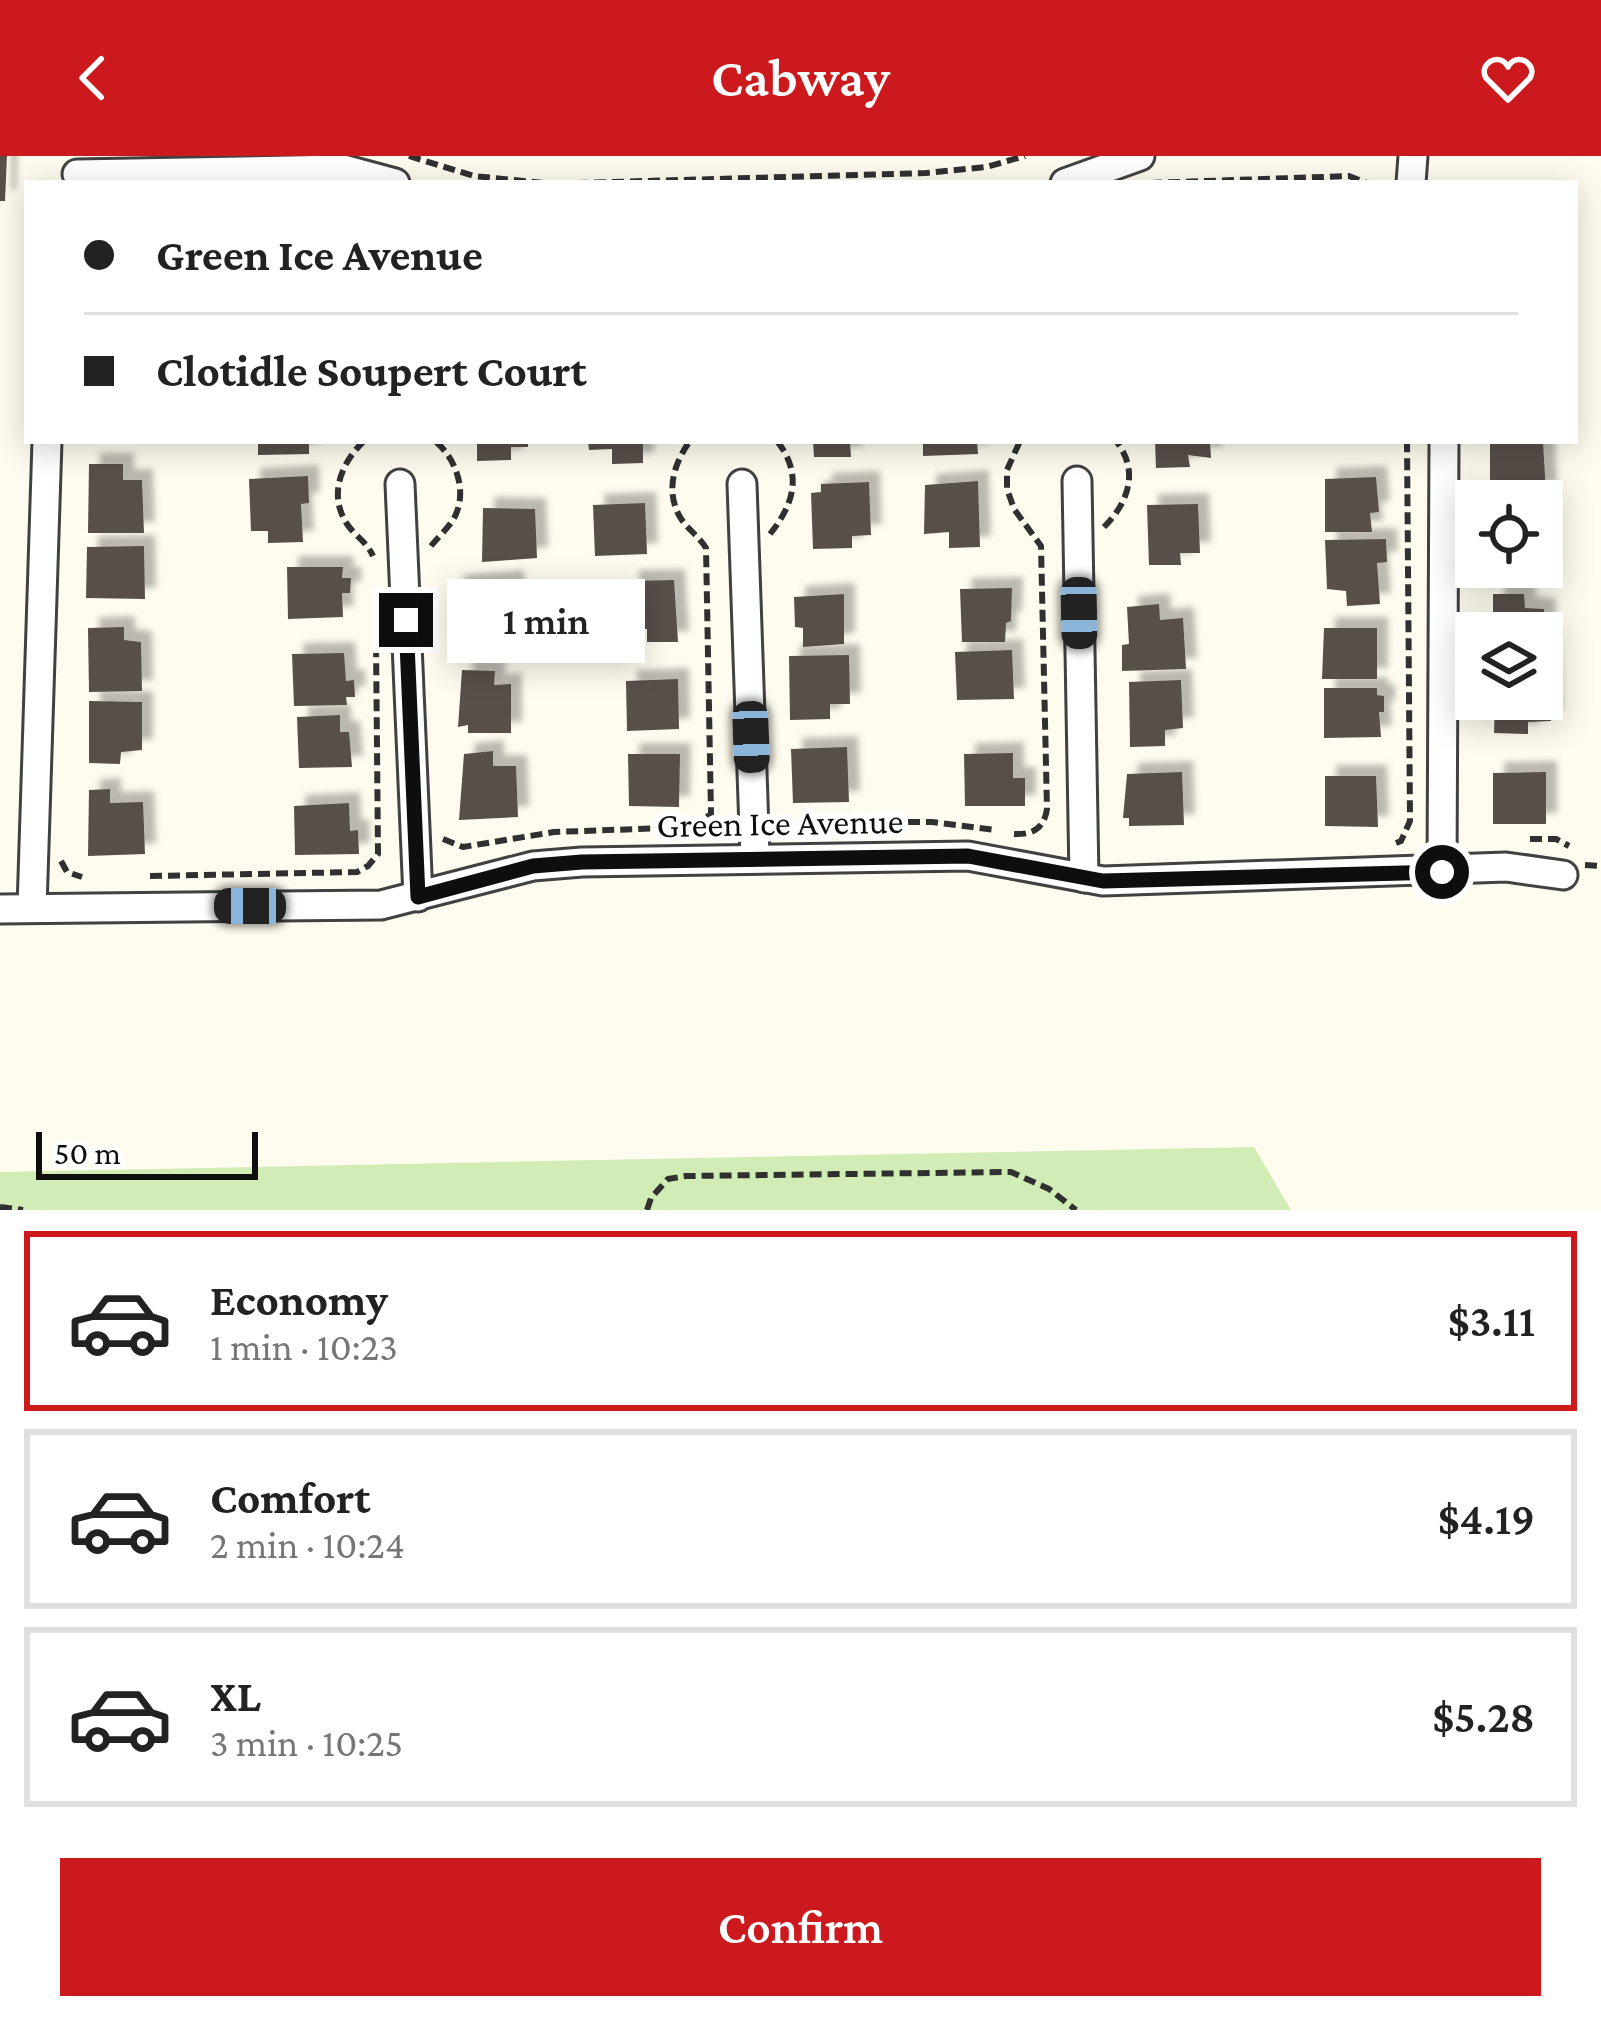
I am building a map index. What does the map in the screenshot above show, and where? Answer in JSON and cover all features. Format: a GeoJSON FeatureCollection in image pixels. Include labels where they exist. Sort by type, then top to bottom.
{"type":"FeatureCollection","features":[{"type":"Feature","properties":{"kind":"street"},"geometry":{"type":"LineString","coordinates":[[1073,180],[1141,156]]}},
{"type":"Feature","properties":{"kind":"street"},"geometry":{"type":"LineString","coordinates":[[77,171],[343,170],[382,180]]}},
{"type":"Feature","properties":{"kind":"street"},"geometry":{"type":"LineString","coordinates":[[32,908],[47,444]]}},
{"type":"Feature","properties":{"kind":"street"},"geometry":{"type":"LineString","coordinates":[[1442,872],[1444,444]]}},
{"type":"Feature","properties":{"kind":"street"},"geometry":{"type":"LineString","coordinates":[[1077,481],[1084,878]]}},
{"type":"Feature","properties":{"kind":"street"},"geometry":{"type":"LineString","coordinates":[[400,484],[418,897]]}},
{"type":"Feature","properties":{"kind":"street"},"geometry":{"type":"LineString","coordinates":[[742,484],[755,859]]}},
{"type":"Feature","properties":{"kind":"street","name":"Green Ice Avenue"},"geometry":{"type":"LineString","coordinates":[[0,908],[381,905],[533,866],[755,859],[968,856],[1084,878],[1160,881],[1506,867],[1563,875]]}},
{"type":"Feature","properties":{"kind":"path"},"geometry":{"type":"LineString","coordinates":[[410,156],[474,176],[514,180]]}},
{"type":"Feature","properties":{"kind":"path"},"geometry":{"type":"LineString","coordinates":[[681,180],[926,173],[986,167],[1025,156]]}},
{"type":"Feature","properties":{"kind":"path"},"geometry":{"type":"LineString","coordinates":[[1235,180],[1349,176],[1359,180]]}},
{"type":"Feature","properties":{"kind":"path"},"geometry":{"type":"LineString","coordinates":[[361,444],[339,476],[340,504],[345,521],[368,546],[375,566]]}},
{"type":"Feature","properties":{"kind":"path"},"geometry":{"type":"LineString","coordinates":[[429,554],[431,544],[458,510],[454,466],[438,444]]}},
{"type":"Feature","properties":{"kind":"path"},"geometry":{"type":"LineString","coordinates":[[437,829],[451,845],[463,847],[554,832],[694,827],[711,814],[706,548],[682,520],[672,481],[688,444]]}},
{"type":"Feature","properties":{"kind":"path"},"geometry":{"type":"LineString","coordinates":[[764,543],[794,495],[787,454],[779,444]]}},
{"type":"Feature","properties":{"kind":"path"},"geometry":{"type":"LineString","coordinates":[[774,814],[788,825],[932,822],[1017,834],[1030,834],[1040,827],[1047,809],[1041,546],[1014,509],[1007,489],[1006,470],[1019,444]]}},
{"type":"Feature","properties":{"kind":"path"},"geometry":{"type":"LineString","coordinates":[[1098,535],[1124,507],[1129,485],[1128,466],[1117,444]]}},
{"type":"Feature","properties":{"kind":"path"},"geometry":{"type":"LineString","coordinates":[[1382,844],[1401,841],[1410,821],[1407,444]]}},
{"type":"Feature","properties":{"kind":"path"},"geometry":{"type":"LineString","coordinates":[[131,877],[357,872],[368,866],[378,854],[376,638]]}},
{"type":"Feature","properties":{"kind":"path"},"geometry":{"type":"LineString","coordinates":[[1518,840],[1556,839],[1586,866],[1601,866]]}},
{"type":"Feature","properties":{"kind":"path"},"geometry":{"type":"LineString","coordinates":[[646,1210],[668,1179],[686,1176],[1011,1172],[1049,1189],[1076,1210]]}},
{"type":"Feature","properties":{"kind":"path"},"geometry":{"type":"LineString","coordinates":[[0,1207],[23,1210]]}},
{"type":"Feature","properties":{"kind":"green space"},"geometry":{"type":"Polygon","coordinates":[[[1254,1147],[1291,1210],[0,1210],[0,1172],[1254,1147]]]}},
{"type":"Feature","properties":{"kind":"building"},"geometry":{"type":"Polygon","coordinates":[[[0,156],[7,156],[5,201],[0,201],[0,156]]]}},
{"type":"Feature","properties":{"kind":"building"},"geometry":{"type":"Polygon","coordinates":[[[258,444],[309,444],[309,454],[258,455],[258,444]]]}},
{"type":"Feature","properties":{"kind":"building"},"geometry":{"type":"Polygon","coordinates":[[[477,444],[528,444],[511,447],[511,460],[477,461],[477,444]]]}},
{"type":"Feature","properties":{"kind":"building"},"geometry":{"type":"Polygon","coordinates":[[[588,444],[643,444],[643,463],[612,464],[612,449],[589,450],[588,444]]]}},
{"type":"Feature","properties":{"kind":"building"},"geometry":{"type":"Polygon","coordinates":[[[813,444],[850,444],[851,457],[814,457],[813,444]]]}},
{"type":"Feature","properties":{"kind":"building"},"geometry":{"type":"Polygon","coordinates":[[[923,444],[977,444],[978,454],[923,456],[923,444]]]}},
{"type":"Feature","properties":{"kind":"building"},"geometry":{"type":"Polygon","coordinates":[[[1155,444],[1210,444],[1211,458],[1188,455],[1190,467],[1156,468],[1155,444]]]}},
{"type":"Feature","properties":{"kind":"building"},"geometry":{"type":"Polygon","coordinates":[[[1490,444],[1543,444],[1545,480],[1490,480],[1490,444]]]}},
{"type":"Feature","properties":{"kind":"building"},"geometry":{"type":"Polygon","coordinates":[[[89,464],[123,464],[123,480],[142,480],[144,533],[88,533],[89,464]]]}},
{"type":"Feature","properties":{"kind":"building"},"geometry":{"type":"Polygon","coordinates":[[[308,476],[309,503],[301,504],[303,542],[268,543],[268,531],[251,531],[249,479],[308,476]]]}},
{"type":"Feature","properties":{"kind":"building"},"geometry":{"type":"Polygon","coordinates":[[[1376,477],[1379,512],[1370,513],[1372,532],[1325,532],[1325,479],[1376,477]]]}},
{"type":"Feature","properties":{"kind":"building"},"geometry":{"type":"Polygon","coordinates":[[[978,481],[980,547],[949,548],[949,532],[924,534],[925,485],[978,481]]]}},
{"type":"Feature","properties":{"kind":"building"},"geometry":{"type":"Polygon","coordinates":[[[869,482],[871,535],[852,536],[852,548],[813,549],[811,493],[821,492],[821,484],[869,482]]]}},
{"type":"Feature","properties":{"kind":"building"},"geometry":{"type":"Polygon","coordinates":[[[645,503],[647,554],[595,556],[593,505],[645,503]]]}},
{"type":"Feature","properties":{"kind":"building"},"geometry":{"type":"Polygon","coordinates":[[[1198,504],[1200,553],[1180,553],[1181,565],[1149,565],[1147,505],[1198,504]]]}},
{"type":"Feature","properties":{"kind":"building"},"geometry":{"type":"Polygon","coordinates":[[[483,508],[535,509],[537,558],[482,562],[483,508]]]}},
{"type":"Feature","properties":{"kind":"building"},"geometry":{"type":"Polygon","coordinates":[[[1386,539],[1387,562],[1377,563],[1380,604],[1347,606],[1346,591],[1327,589],[1325,540],[1386,539]]]}},
{"type":"Feature","properties":{"kind":"building"},"geometry":{"type":"Polygon","coordinates":[[[144,546],[145,599],[86,598],[87,547],[144,546]]]}},
{"type":"Feature","properties":{"kind":"building"},"geometry":{"type":"Polygon","coordinates":[[[287,567],[343,567],[342,578],[351,578],[350,593],[342,593],[343,617],[288,619],[287,567]]]}},
{"type":"Feature","properties":{"kind":"building"},"geometry":{"type":"Polygon","coordinates":[[[674,580],[678,642],[647,642],[647,629],[628,629],[628,581],[674,580]]]}},
{"type":"Feature","properties":{"kind":"building"},"geometry":{"type":"Polygon","coordinates":[[[513,581],[515,632],[490,633],[492,649],[458,649],[453,586],[513,581]]]}},
{"type":"Feature","properties":{"kind":"building"},"geometry":{"type":"Polygon","coordinates":[[[1012,588],[1005,642],[962,642],[960,589],[1012,588]]]}},
{"type":"Feature","properties":{"kind":"building"},"geometry":{"type":"Polygon","coordinates":[[[844,594],[844,644],[803,647],[803,628],[795,627],[794,597],[844,594]]]}},
{"type":"Feature","properties":{"kind":"building"},"geometry":{"type":"Polygon","coordinates":[[[1493,594],[1524,594],[1525,608],[1544,612],[1493,612],[1493,594]]]}},
{"type":"Feature","properties":{"kind":"building"},"geometry":{"type":"Polygon","coordinates":[[[1159,604],[1160,620],[1183,618],[1186,669],[1122,671],[1122,645],[1129,644],[1127,607],[1159,604]]]}},
{"type":"Feature","properties":{"kind":"building"},"geometry":{"type":"Polygon","coordinates":[[[124,627],[124,640],[141,642],[142,691],[89,692],[88,628],[124,627]]]}},
{"type":"Feature","properties":{"kind":"building"},"geometry":{"type":"Polygon","coordinates":[[[1324,628],[1377,628],[1377,679],[1322,679],[1324,628]]]}},
{"type":"Feature","properties":{"kind":"building"},"geometry":{"type":"Polygon","coordinates":[[[1012,650],[1014,699],[957,700],[955,652],[1012,650]]]}},
{"type":"Feature","properties":{"kind":"building"},"geometry":{"type":"Polygon","coordinates":[[[344,653],[346,681],[354,680],[355,697],[346,697],[347,705],[294,706],[292,654],[344,653]]]}},
{"type":"Feature","properties":{"kind":"building"},"geometry":{"type":"Polygon","coordinates":[[[849,655],[850,704],[830,704],[830,719],[790,720],[789,656],[849,655]]]}},
{"type":"Feature","properties":{"kind":"building"},"geometry":{"type":"Polygon","coordinates":[[[462,670],[495,671],[494,685],[511,684],[511,733],[468,733],[468,725],[458,727],[462,670]]]}},
{"type":"Feature","properties":{"kind":"building"},"geometry":{"type":"Polygon","coordinates":[[[678,679],[679,729],[627,731],[626,681],[678,679]]]}},
{"type":"Feature","properties":{"kind":"building"},"geometry":{"type":"Polygon","coordinates":[[[1181,680],[1183,728],[1165,730],[1165,746],[1130,747],[1129,682],[1181,680]]]}},
{"type":"Feature","properties":{"kind":"building"},"geometry":{"type":"Polygon","coordinates":[[[1324,688],[1377,688],[1377,695],[1384,696],[1384,712],[1379,712],[1381,737],[1324,738],[1324,688]]]}},
{"type":"Feature","properties":{"kind":"building"},"geometry":{"type":"Polygon","coordinates":[[[89,701],[142,702],[142,750],[121,752],[120,764],[89,763],[89,701]]]}},
{"type":"Feature","properties":{"kind":"building"},"geometry":{"type":"Polygon","coordinates":[[[340,715],[340,732],[349,732],[352,767],[299,768],[297,717],[340,715]]]}},
{"type":"Feature","properties":{"kind":"building"},"geometry":{"type":"Polygon","coordinates":[[[1494,720],[1551,720],[1528,722],[1528,734],[1494,733],[1494,720]]]}},
{"type":"Feature","properties":{"kind":"building"},"geometry":{"type":"Polygon","coordinates":[[[847,747],[849,802],[793,803],[791,749],[847,747]]]}},
{"type":"Feature","properties":{"kind":"building"},"geometry":{"type":"Polygon","coordinates":[[[493,751],[493,766],[516,766],[518,817],[459,820],[464,754],[493,751]]]}},
{"type":"Feature","properties":{"kind":"building"},"geometry":{"type":"Polygon","coordinates":[[[1013,753],[1013,778],[1025,778],[1025,806],[965,806],[964,754],[1013,753]]]}},
{"type":"Feature","properties":{"kind":"building"},"geometry":{"type":"Polygon","coordinates":[[[628,754],[680,754],[679,807],[629,806],[628,754]]]}},
{"type":"Feature","properties":{"kind":"building"},"geometry":{"type":"Polygon","coordinates":[[[1182,772],[1184,825],[1129,826],[1129,818],[1123,818],[1127,774],[1182,772]]]}},
{"type":"Feature","properties":{"kind":"building"},"geometry":{"type":"Polygon","coordinates":[[[1546,772],[1546,824],[1493,824],[1493,773],[1546,772]]]}},
{"type":"Feature","properties":{"kind":"building"},"geometry":{"type":"Polygon","coordinates":[[[1325,776],[1376,776],[1378,827],[1325,826],[1325,776]]]}},
{"type":"Feature","properties":{"kind":"building"},"geometry":{"type":"Polygon","coordinates":[[[110,789],[110,803],[143,802],[145,854],[88,856],[89,790],[110,789]]]}},
{"type":"Feature","properties":{"kind":"building"},"geometry":{"type":"Polygon","coordinates":[[[349,803],[350,831],[358,830],[359,854],[295,855],[294,806],[349,803]]]}},
{"type":"Feature","properties":{"kind":"route"},"geometry":{"type":"LineString","coordinates":[[406,620],[418,897],[533,866],[582,862],[968,856],[1103,881],[1442,872]]}}]}
